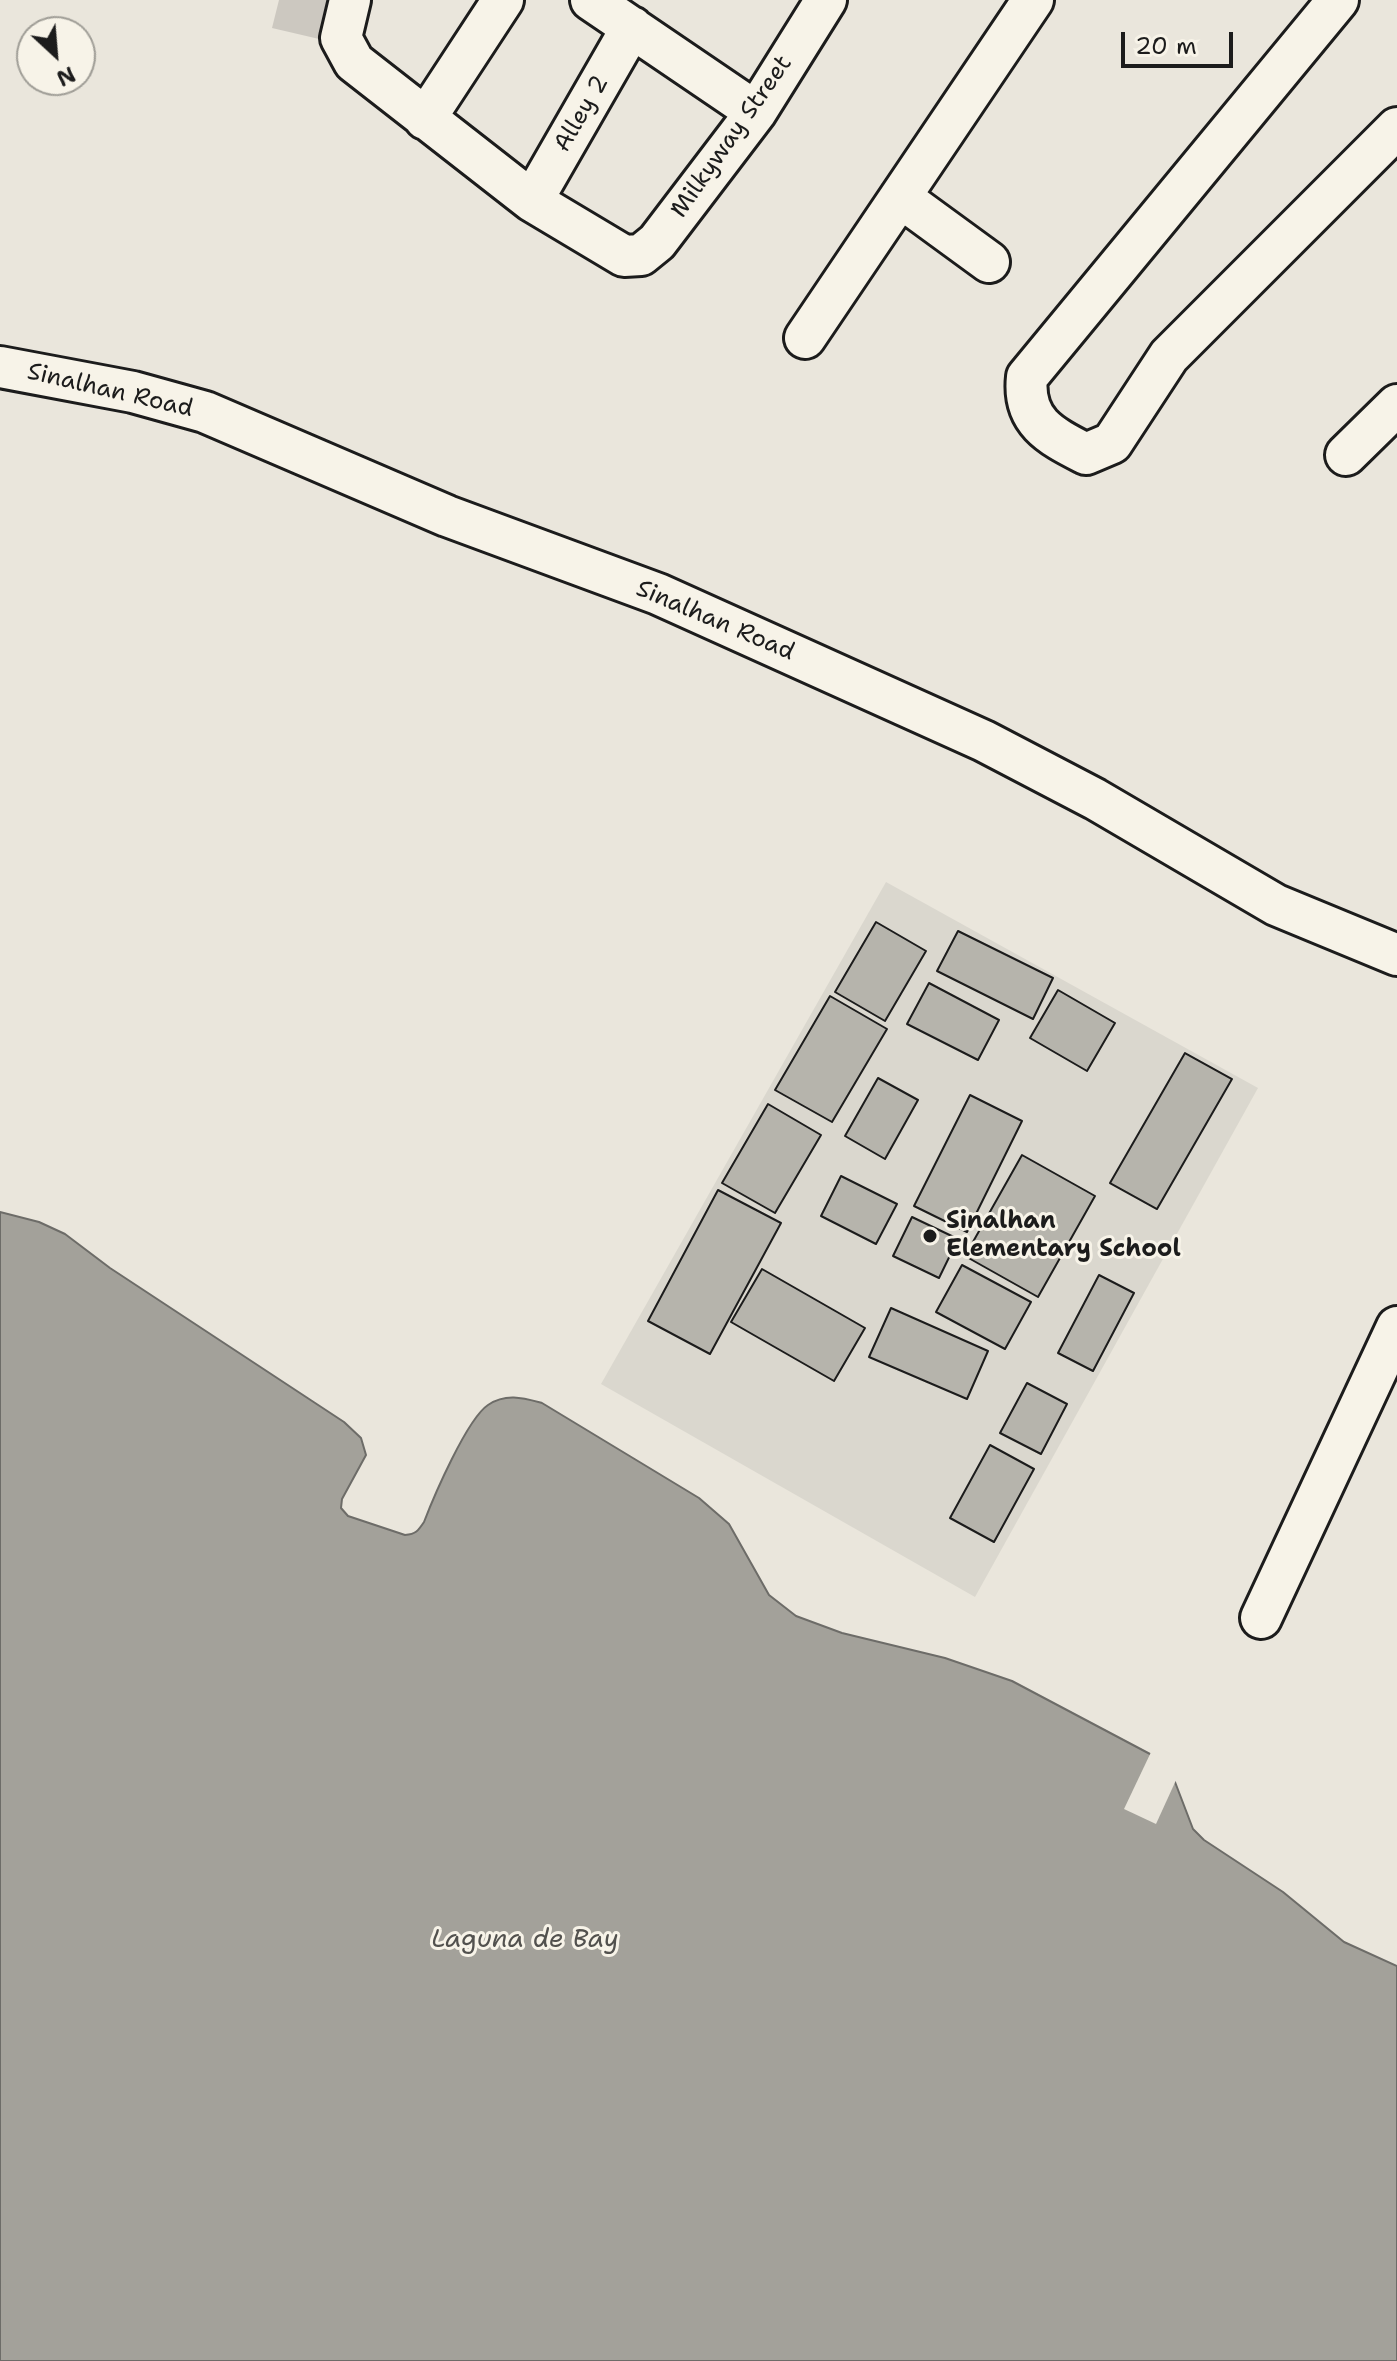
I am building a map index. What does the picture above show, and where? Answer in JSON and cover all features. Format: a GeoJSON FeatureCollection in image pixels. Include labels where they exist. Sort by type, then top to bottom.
{"type":"FeatureCollection","features":[{"type":"Feature","properties":{"kind":"street"},"geometry":{"type":"LineString","coordinates":[[350,0],[341,38],[354,62],[532,201]]}},
{"type":"Feature","properties":{"kind":"street"},"geometry":{"type":"LineString","coordinates":[[425,119],[503,0]]}},
{"type":"Feature","properties":{"kind":"street"},"geometry":{"type":"LineString","coordinates":[[591,0],[756,112]]}},
{"type":"Feature","properties":{"kind":"street","name":"Milkyway Street"},"geometry":{"type":"LineString","coordinates":[[532,201],[624,256],[641,255],[657,242],[756,112],[826,0]]}},
{"type":"Feature","properties":{"kind":"street"},"geometry":{"type":"LineString","coordinates":[[805,338],[1033,0]]}},
{"type":"Feature","properties":{"kind":"street"},"geometry":{"type":"LineString","coordinates":[[1338,0],[1027,377],[1026,394],[1033,418],[1059,440],[1086,454],[1112,443],[1169,356],[1397,128]]}},
{"type":"Feature","properties":{"kind":"street","name":"Alley 2"},"geometry":{"type":"LineString","coordinates":[[532,201],[632,27]]}},
{"type":"Feature","properties":{"kind":"street"},"geometry":{"type":"LineString","coordinates":[[900,197],[989,262]]}},
{"type":"Feature","properties":{"kind":"street","name":"Sinalhan Road"},"geometry":{"type":"LineString","coordinates":[[0,367],[133,392],[205,412],[447,516],[658,594],[984,741],[1095,799],[1276,905],[1397,955]]}},
{"type":"Feature","properties":{"kind":"street"},"geometry":{"type":"LineString","coordinates":[[1346,455],[1397,405]]}},
{"type":"Feature","properties":{"kind":"street"},"geometry":{"type":"LineString","coordinates":[[1261,1618],[1397,1327]]}},
{"type":"Feature","properties":{"kind":"shaded area"},"geometry":{"type":"Polygon","coordinates":[[[279,0],[342,0],[332,42],[272,28],[279,0]]]}},
{"type":"Feature","properties":{"kind":"shaded area","name":"Sinalhan Elementary School"},"geometry":{"type":"Polygon","coordinates":[[[886,882],[1258,1088],[975,1597],[601,1384],[886,882]]]}},
{"type":"Feature","properties":{"kind":"water","name":"Laguna de Bay"},"geometry":{"type":"Polygon","coordinates":[[[0,1212],[39,1222],[65,1234],[110,1268],[344,1422],[361,1438],[366,1455],[342,1499],[341,1508],[348,1516],[405,1535],[414,1533],[424,1522],[452,1459],[480,1413],[495,1401],[508,1398],[542,1403],[699,1498],[729,1524],[769,1595],[796,1616],[842,1633],[945,1658],[1012,1681],[1150,1754],[1175,1782],[1193,1829],[1204,1840],[1283,1892],[1344,1942],[1397,1966],[1397,2361],[0,2361],[0,1212]]]}},
{"type":"Feature","properties":{"kind":"pier"},"geometry":{"type":"Polygon","coordinates":[[[1152,1750],[1177,1778],[1156,1824],[1124,1809],[1152,1750]]]}},
{"type":"Feature","properties":{"kind":"building"},"geometry":{"type":"Polygon","coordinates":[[[876,922],[926,951],[885,1021],[835,992],[876,922]]]}},
{"type":"Feature","properties":{"kind":"building"},"geometry":{"type":"Polygon","coordinates":[[[958,931],[1053,978],[1033,1019],[937,971],[958,931]]]}},
{"type":"Feature","properties":{"kind":"building"},"geometry":{"type":"Polygon","coordinates":[[[929,983],[999,1020],[978,1060],[907,1024],[929,983]]]}},
{"type":"Feature","properties":{"kind":"building"},"geometry":{"type":"Polygon","coordinates":[[[1058,990],[1115,1023],[1087,1071],[1030,1038],[1058,990]]]}},
{"type":"Feature","properties":{"kind":"building"},"geometry":{"type":"Polygon","coordinates":[[[830,996],[887,1029],[832,1122],[775,1090],[830,996]]]}},
{"type":"Feature","properties":{"kind":"building"},"geometry":{"type":"Polygon","coordinates":[[[1185,1053],[1232,1079],[1157,1209],[1110,1183],[1185,1053]]]}},
{"type":"Feature","properties":{"kind":"building"},"geometry":{"type":"Polygon","coordinates":[[[878,1078],[918,1100],[885,1159],[845,1136],[878,1078]]]}},
{"type":"Feature","properties":{"kind":"building"},"geometry":{"type":"Polygon","coordinates":[[[970,1095],[1022,1121],[967,1232],[914,1206],[970,1095]]]}},
{"type":"Feature","properties":{"kind":"building"},"geometry":{"type":"Polygon","coordinates":[[[768,1104],[821,1135],[775,1213],[722,1183],[768,1104]]]}},
{"type":"Feature","properties":{"kind":"building"},"geometry":{"type":"Polygon","coordinates":[[[1022,1155],[1095,1196],[1038,1297],[965,1256],[1022,1155]]]}},
{"type":"Feature","properties":{"kind":"building"},"geometry":{"type":"Polygon","coordinates":[[[841,1176],[897,1204],[876,1244],[821,1216],[841,1176]]]}},
{"type":"Feature","properties":{"kind":"building"},"geometry":{"type":"Polygon","coordinates":[[[718,1190],[781,1223],[710,1354],[648,1321],[718,1190]]]}},
{"type":"Feature","properties":{"kind":"building"},"geometry":{"type":"Polygon","coordinates":[[[912,1217],[958,1239],[939,1278],[893,1256],[912,1217]]]}},
{"type":"Feature","properties":{"kind":"building"},"geometry":{"type":"Polygon","coordinates":[[[962,1265],[1031,1302],[1005,1349],[936,1312],[962,1265]]]}},
{"type":"Feature","properties":{"kind":"building"},"geometry":{"type":"Polygon","coordinates":[[[762,1269],[865,1328],[834,1381],[731,1322],[762,1269]]]}},
{"type":"Feature","properties":{"kind":"building"},"geometry":{"type":"Polygon","coordinates":[[[1099,1275],[1134,1293],[1093,1371],[1058,1353],[1099,1275]]]}},
{"type":"Feature","properties":{"kind":"building"},"geometry":{"type":"Polygon","coordinates":[[[891,1308],[988,1351],[967,1399],[869,1357],[891,1308]]]}},
{"type":"Feature","properties":{"kind":"building"},"geometry":{"type":"Polygon","coordinates":[[[1027,1383],[1067,1404],[1041,1454],[1000,1433],[1027,1383]]]}},
{"type":"Feature","properties":{"kind":"building"},"geometry":{"type":"Polygon","coordinates":[[[990,1445],[1034,1469],[994,1542],[950,1518],[990,1445]]]}},
{"type":"Feature","properties":{"kind":"place","name":"Sinalhan Elementary School"},"geometry":{"type":"Point","coordinates":[930,1236]}}]}
